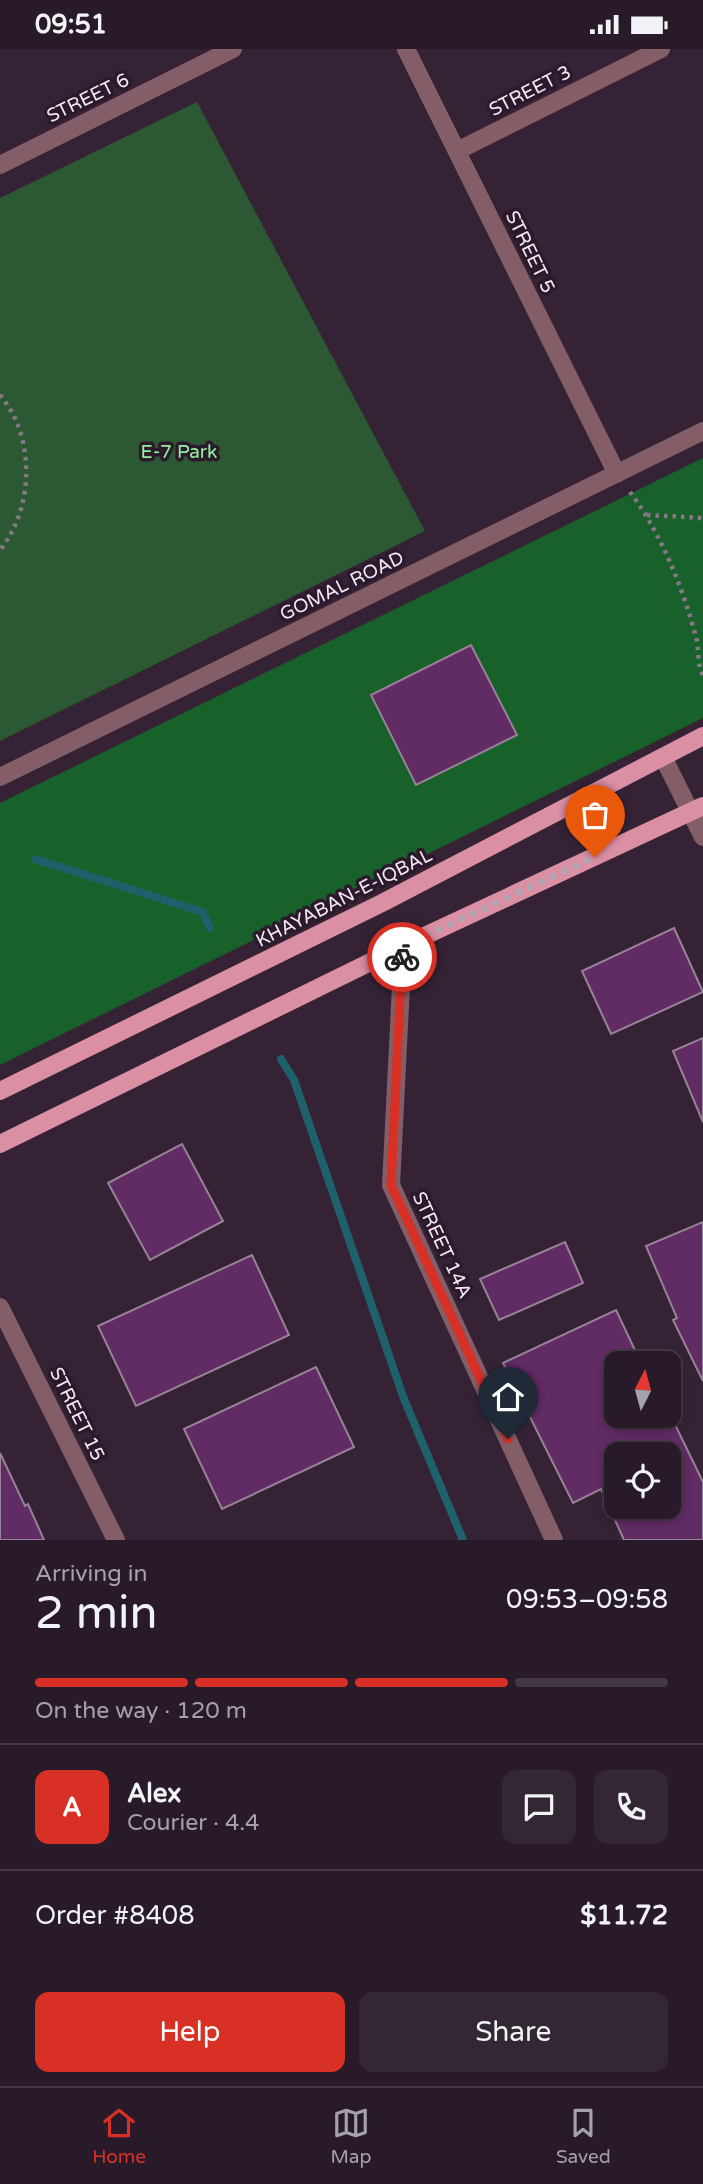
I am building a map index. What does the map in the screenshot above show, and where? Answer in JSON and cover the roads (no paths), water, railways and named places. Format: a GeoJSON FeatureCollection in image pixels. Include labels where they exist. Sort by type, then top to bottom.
{"type":"FeatureCollection","features":[{"type":"Feature","properties":{"kind":"main road","name":"KHAYABAN-E-IQBAL"},"geometry":{"type":"LineString","coordinates":[[0,1091],[382,903],[703,736]]}},
{"type":"Feature","properties":{"kind":"main road"},"geometry":{"type":"LineString","coordinates":[[0,1145],[403,946],[697,809]]}},
{"type":"Feature","properties":{"kind":"street","name":"STREET 6"},"geometry":{"type":"LineString","coordinates":[[1,162],[233,49]]}},
{"type":"Feature","properties":{"kind":"street","name":"STREET 5"},"geometry":{"type":"LineString","coordinates":[[405,49],[617,474]]}},
{"type":"Feature","properties":{"kind":"street","name":"STREET 3"},"geometry":{"type":"LineString","coordinates":[[457,151],[661,49]]}},
{"type":"Feature","properties":{"kind":"street","name":"GOMAL ROAD"},"geometry":{"type":"LineString","coordinates":[[0,777],[703,431]]}},
{"type":"Feature","properties":{"kind":"street"},"geometry":{"type":"LineString","coordinates":[[663,757],[697,809],[703,837]]}},
{"type":"Feature","properties":{"kind":"street","name":"STREET 14A"},"geometry":{"type":"LineString","coordinates":[[403,946],[391,1185],[554,1540]]}},
{"type":"Feature","properties":{"kind":"street","name":"STREET 15"},"geometry":{"type":"LineString","coordinates":[[0,1307],[116,1540]]}},
{"type":"Feature","properties":{"kind":"waterway"},"geometry":{"type":"LineString","coordinates":[[35,859],[203,912],[210,928]]}},
{"type":"Feature","properties":{"kind":"waterway"},"geometry":{"type":"LineString","coordinates":[[281,1059],[294,1080],[404,1399],[463,1540]]}},
{"type":"Feature","properties":{"kind":"park label","name":"E-7 Park"},"geometry":{"type":"Point","coordinates":[179,452]}}]}
